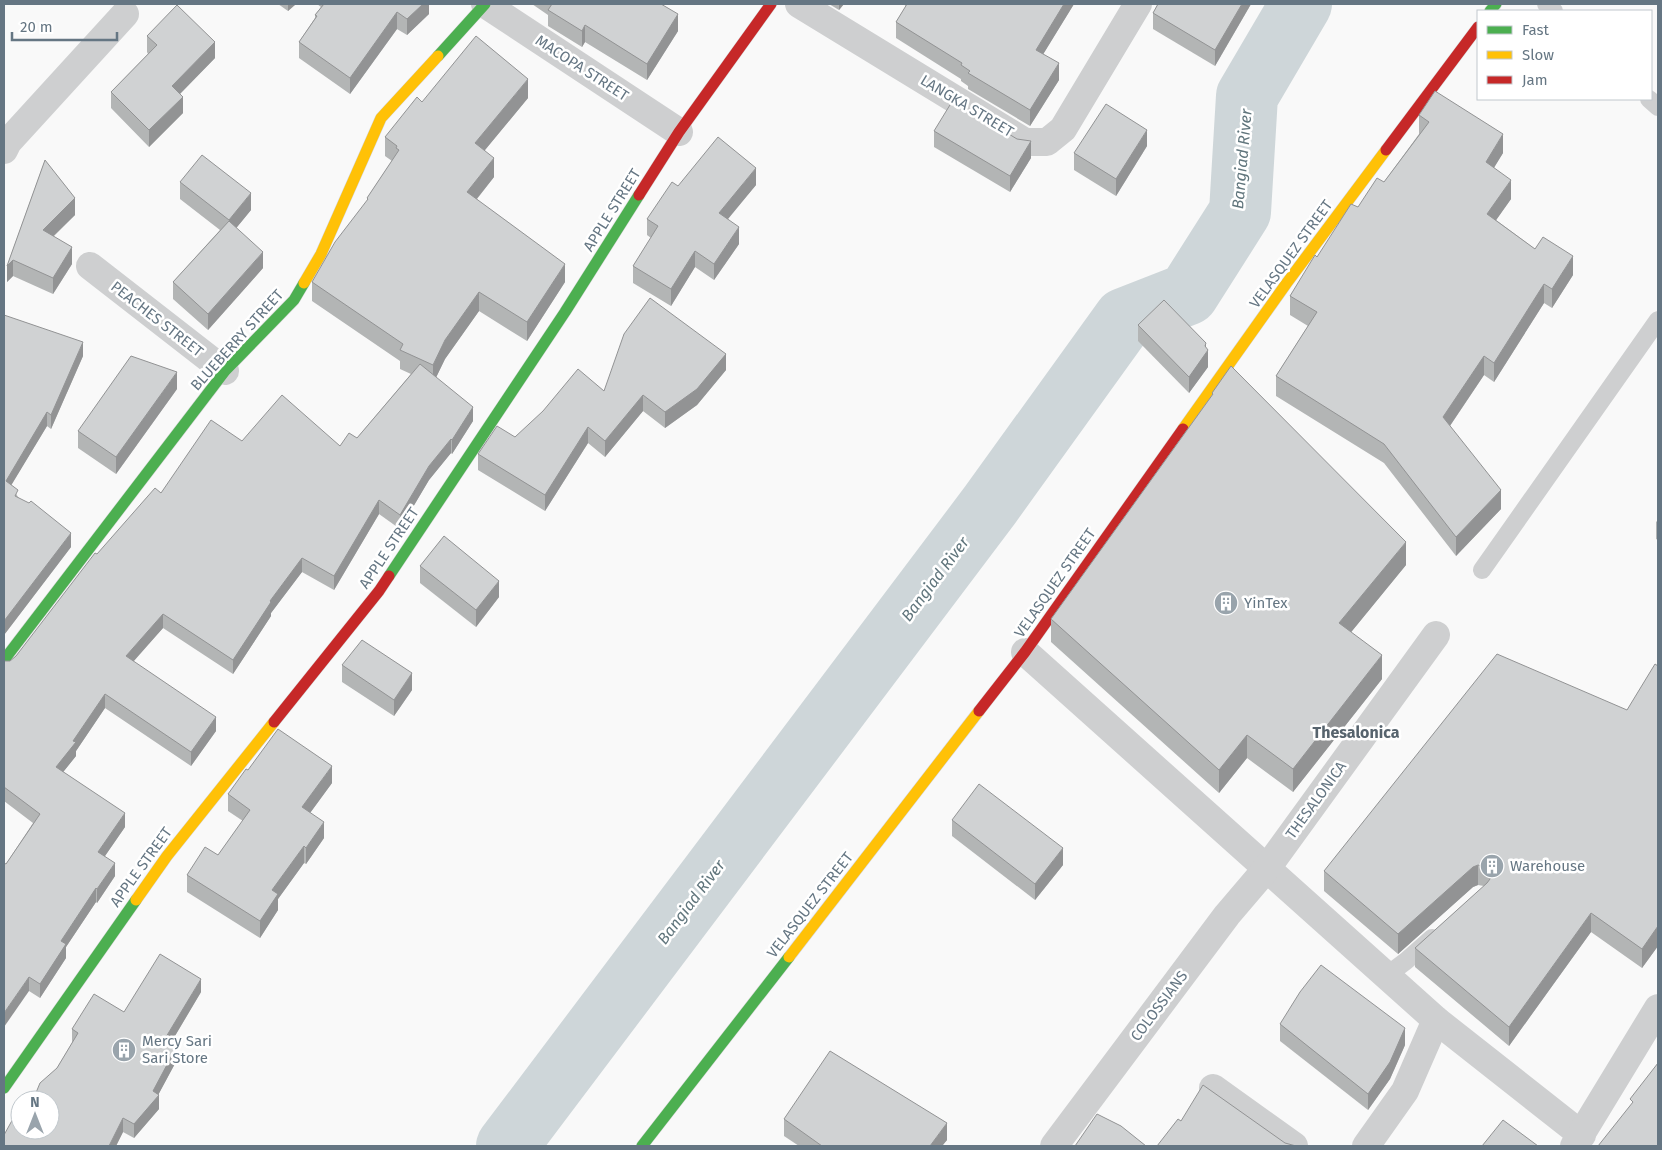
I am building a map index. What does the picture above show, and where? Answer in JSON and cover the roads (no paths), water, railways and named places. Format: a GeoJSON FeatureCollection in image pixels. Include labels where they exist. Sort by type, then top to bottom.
{"type":"FeatureCollection","features":[{"type":"Feature","properties":{"kind":"street","name":"MACOPA STREET"},"geometry":{"type":"LineString","coordinates":[[485,4],[679,132]]}},
{"type":"Feature","properties":{"kind":"street","name":"BLUEBERRY STREET"},"geometry":{"type":"LineString","coordinates":[[4,660],[225,372],[294,300],[321,254],[381,118],[485,4]]}},
{"type":"Feature","properties":{"kind":"street","name":"APPLE STREET"},"geometry":{"type":"LineString","coordinates":[[4,1088],[166,856],[379,592],[564,312],[679,132],[771,4]]}},
{"type":"Feature","properties":{"kind":"street","name":"LANGKA STREET"},"geometry":{"type":"LineString","coordinates":[[799,4],[1025,142],[1047,142],[1063,130],[1138,4]]}},
{"type":"Feature","properties":{"kind":"street"},"geometry":{"type":"LineString","coordinates":[[4,150],[8,142],[125,14]]}},
{"type":"Feature","properties":{"kind":"street","name":"VELASQUEZ STREET"},"geometry":{"type":"LineString","coordinates":[[642,1146],[1025,652],[1286,284],[1477,28]]}},
{"type":"Feature","properties":{"kind":"street","name":"PEACHES STREET"},"geometry":{"type":"LineString","coordinates":[[90,266],[225,372]]}},
{"type":"Feature","properties":{"kind":"street","name":"THESALONICA"},"geometry":{"type":"LineString","coordinates":[[1267,868],[1436,635]]}},
{"type":"Feature","properties":{"kind":"street"},"geometry":{"type":"LineString","coordinates":[[1025,652],[1386,976],[1578,1141],[1658,1008]]}},
{"type":"Feature","properties":{"kind":"street","name":"COLOSSIANS"},"geometry":{"type":"LineString","coordinates":[[1054,1146],[1227,915],[1267,868]]}},
{"type":"Feature","properties":{"kind":"street"},"geometry":{"type":"LineString","coordinates":[[1366,1146],[1405,1091],[1436,1020]]}},
{"type":"Feature","properties":{"kind":"street"},"geometry":{"type":"LineString","coordinates":[[1214,1088],[1294,1146]]}},
{"type":"Feature","properties":{"kind":"lane"},"geometry":{"type":"LineString","coordinates":[[1482,570],[1658,320]]}},
{"type":"Feature","properties":{"kind":"lane"},"geometry":{"type":"LineString","coordinates":[[1386,976],[1443,928]]}},
{"type":"Feature","properties":{"kind":"waterway","name":"Bangiad River"},"geometry":{"type":"LineString","coordinates":[[507,1146],[990,505],[1124,319],[1188,294],[1240,212],[1247,96],[1301,4]]}},
{"type":"Feature","properties":{"kind":"place","name":"YinTex"},"geometry":{"type":"Point","coordinates":[1226,603]}},
{"type":"Feature","properties":{"kind":"place","name":"Warehouse"},"geometry":{"type":"Point","coordinates":[1492,866]}},
{"type":"Feature","properties":{"kind":"place","name":"Mercy Sari Sari Store"},"geometry":{"type":"Point","coordinates":[124,1050]}},
{"type":"Feature","properties":{"kind":"district","name":"Thesalonica"},"geometry":{"type":"Point","coordinates":[1356,732]}}]}
